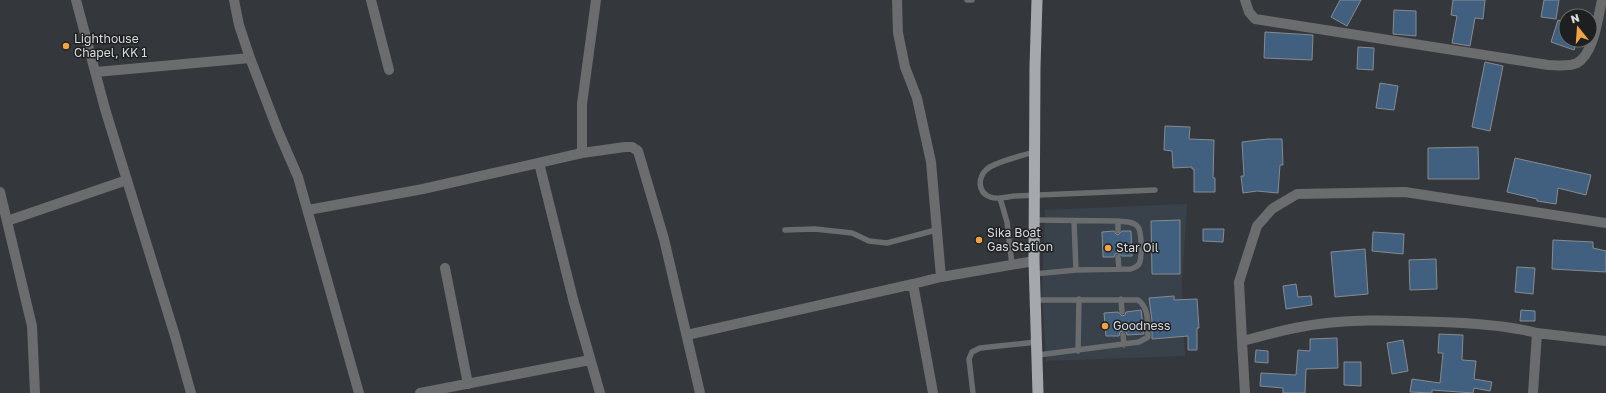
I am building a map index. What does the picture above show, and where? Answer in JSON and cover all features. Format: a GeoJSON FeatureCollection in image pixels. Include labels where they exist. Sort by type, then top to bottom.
{"type":"FeatureCollection","features":[{"type":"Feature","properties":{"kind":"highway"},"geometry":{"type":"LineString","coordinates":[[1037,0],[1034,152],[1034,274],[1038,355],[1038,393]]}},
{"type":"Feature","properties":{"kind":"street"},"geometry":{"type":"LineString","coordinates":[[76,0],[105,109],[176,336],[191,393]]}},
{"type":"Feature","properties":{"kind":"street"},"geometry":{"type":"LineString","coordinates":[[234,0],[239,25],[250,58],[278,132],[298,177],[359,393]]}},
{"type":"Feature","properties":{"kind":"street"},"geometry":{"type":"LineString","coordinates":[[371,0],[389,70]]}},
{"type":"Feature","properties":{"kind":"street"},"geometry":{"type":"LineString","coordinates":[[582,153],[582,104],[596,0]]}},
{"type":"Feature","properties":{"kind":"street"},"geometry":{"type":"LineString","coordinates":[[897,0],[898,33],[905,67],[917,98],[930,162],[941,276]]}},
{"type":"Feature","properties":{"kind":"street"},"geometry":{"type":"LineString","coordinates":[[1245,0],[1249,12],[1255,19],[1556,66],[1576,64],[1584,58],[1593,41],[1602,0]]}},
{"type":"Feature","properties":{"kind":"street"},"geometry":{"type":"LineString","coordinates":[[96,72],[250,58]]}},
{"type":"Feature","properties":{"kind":"street"},"geometry":{"type":"LineString","coordinates":[[308,210],[423,189],[582,153],[625,147],[632,148],[638,151],[664,239],[700,393]]}},
{"type":"Feature","properties":{"kind":"street"},"geometry":{"type":"LineString","coordinates":[[539,163],[573,299],[600,393]]}},
{"type":"Feature","properties":{"kind":"street"},"geometry":{"type":"LineString","coordinates":[[7,222],[128,180]]}},
{"type":"Feature","properties":{"kind":"street"},"geometry":{"type":"LineString","coordinates":[[0,192],[32,326],[35,393]]}},
{"type":"Feature","properties":{"kind":"street"},"geometry":{"type":"LineString","coordinates":[[1245,393],[1239,282],[1257,226],[1272,209],[1297,194],[1405,192],[1606,223]]}},
{"type":"Feature","properties":{"kind":"street"},"geometry":{"type":"LineString","coordinates":[[687,335],[912,284],[941,276],[1034,261]]}},
{"type":"Feature","properties":{"kind":"street"},"geometry":{"type":"LineString","coordinates":[[446,268],[468,384]]}},
{"type":"Feature","properties":{"kind":"street"},"geometry":{"type":"LineString","coordinates":[[912,284],[933,393]]}},
{"type":"Feature","properties":{"kind":"street"},"geometry":{"type":"LineString","coordinates":[[1242,341],[1296,327],[1385,320],[1514,327],[1537,333],[1606,341]]}},
{"type":"Feature","properties":{"kind":"street"},"geometry":{"type":"LineString","coordinates":[[1532,393],[1537,333]]}},
{"type":"Feature","properties":{"kind":"street"},"geometry":{"type":"LineString","coordinates":[[420,393],[590,360]]}},
{"type":"Feature","properties":{"kind":"lane"},"geometry":{"type":"LineString","coordinates":[[967,0],[972,0]]}},
{"type":"Feature","properties":{"kind":"lane"},"geometry":{"type":"LineString","coordinates":[[1034,152],[987,169],[981,177],[979,184],[982,192],[990,197],[1000,198],[1014,196],[1155,190]]}},
{"type":"Feature","properties":{"kind":"lane"},"geometry":{"type":"LineString","coordinates":[[1000,198],[1007,222],[1012,265]]}},
{"type":"Feature","properties":{"kind":"lane"},"geometry":{"type":"LineString","coordinates":[[1034,220],[1131,222],[1138,226],[1141,232],[1140,263],[1137,267],[1131,269],[1076,270],[1034,274]]}},
{"type":"Feature","properties":{"kind":"lane"},"geometry":{"type":"LineString","coordinates":[[1074,220],[1076,270]]}},
{"type":"Feature","properties":{"kind":"lane"},"geometry":{"type":"LineString","coordinates":[[1118,221],[1118,231]]}},
{"type":"Feature","properties":{"kind":"lane"},"geometry":{"type":"LineString","coordinates":[[785,230],[815,229],[852,232],[869,241],[887,243],[936,230]]}},
{"type":"Feature","properties":{"kind":"lane"},"geometry":{"type":"LineString","coordinates":[[1118,256],[1119,269]]}},
{"type":"Feature","properties":{"kind":"lane"},"geometry":{"type":"LineString","coordinates":[[1078,351],[1079,299]]}},
{"type":"Feature","properties":{"kind":"lane"},"geometry":{"type":"LineString","coordinates":[[1121,299],[1122,312]]}},
{"type":"Feature","properties":{"kind":"lane"},"geometry":{"type":"LineString","coordinates":[[1035,300],[1138,300],[1146,309],[1148,337],[1139,342],[1038,355]]}},
{"type":"Feature","properties":{"kind":"lane"},"geometry":{"type":"LineString","coordinates":[[1124,335],[1124,344]]}},
{"type":"Feature","properties":{"kind":"lane"},"geometry":{"type":"LineString","coordinates":[[973,393],[969,359],[972,352],[980,348],[1037,342]]}},
{"type":"Feature","properties":{"kind":"shaded area"},"geometry":{"type":"Polygon","coordinates":[[[1187,204],[1182,284],[1185,356],[1046,361],[1042,291],[1045,210],[1187,204]]]}},
{"type":"Feature","properties":{"kind":"building"},"geometry":{"type":"Polygon","coordinates":[[[1340,0],[1361,0],[1347,26],[1331,17],[1340,0]]]}},
{"type":"Feature","properties":{"kind":"building"},"geometry":{"type":"Polygon","coordinates":[[[1453,0],[1485,0],[1483,19],[1475,18],[1470,46],[1452,43],[1457,16],[1451,15],[1453,0]]]}},
{"type":"Feature","properties":{"kind":"building"},"geometry":{"type":"Polygon","coordinates":[[[1544,0],[1559,0],[1556,19],[1541,17],[1544,0]]]}},
{"type":"Feature","properties":{"kind":"building"},"geometry":{"type":"Polygon","coordinates":[[[1394,10],[1416,11],[1416,36],[1393,34],[1394,10]]]}},
{"type":"Feature","properties":{"kind":"building"},"geometry":{"type":"Polygon","coordinates":[[[1558,20],[1558,44],[1551,42],[1558,20]]]}},
{"type":"Feature","properties":{"kind":"building"},"geometry":{"type":"Polygon","coordinates":[[[1265,32],[1313,35],[1312,60],[1264,58],[1265,32]]]}},
{"type":"Feature","properties":{"kind":"building"},"geometry":{"type":"Polygon","coordinates":[[[1358,47],[1374,48],[1373,70],[1357,69],[1358,47]]]}},
{"type":"Feature","properties":{"kind":"building"},"geometry":{"type":"Polygon","coordinates":[[[1485,62],[1503,66],[1490,131],[1472,127],[1485,62]]]}},
{"type":"Feature","properties":{"kind":"building"},"geometry":{"type":"Polygon","coordinates":[[[1380,83],[1398,86],[1394,110],[1376,108],[1380,83]]]}},
{"type":"Feature","properties":{"kind":"building"},"geometry":{"type":"Polygon","coordinates":[[[1165,126],[1190,127],[1189,139],[1214,140],[1213,178],[1215,178],[1215,192],[1194,192],[1194,169],[1192,169],[1192,167],[1173,168],[1172,151],[1164,150],[1165,126]]]}},
{"type":"Feature","properties":{"kind":"building"},"geometry":{"type":"Polygon","coordinates":[[[1282,139],[1283,165],[1280,165],[1278,193],[1257,191],[1243,193],[1241,176],[1244,176],[1242,142],[1282,139]]]}},
{"type":"Feature","properties":{"kind":"building"},"geometry":{"type":"Polygon","coordinates":[[[1478,147],[1479,179],[1428,179],[1428,148],[1478,147]]]}},
{"type":"Feature","properties":{"kind":"building"},"geometry":{"type":"Polygon","coordinates":[[[1515,158],[1591,175],[1586,195],[1558,188],[1556,204],[1537,201],[1537,199],[1507,192],[1515,158]]]}},
{"type":"Feature","properties":{"kind":"building"},"geometry":{"type":"Polygon","coordinates":[[[1180,220],[1180,274],[1152,274],[1151,221],[1180,220]]]}},
{"type":"Feature","properties":{"kind":"building"},"geometry":{"type":"Polygon","coordinates":[[[1203,229],[1224,229],[1223,242],[1203,241],[1203,229]]]}},
{"type":"Feature","properties":{"kind":"building"},"geometry":{"type":"Polygon","coordinates":[[[1114,231],[1118,235],[1122,231],[1131,231],[1132,256],[1122,256],[1118,253],[1115,254],[1114,257],[1103,257],[1102,232],[1114,231]]]}},
{"type":"Feature","properties":{"kind":"building"},"geometry":{"type":"Polygon","coordinates":[[[1373,232],[1404,234],[1403,254],[1372,251],[1373,232]]]}},
{"type":"Feature","properties":{"kind":"building"},"geometry":{"type":"Polygon","coordinates":[[[1553,240],[1593,242],[1593,248],[1606,251],[1606,272],[1552,269],[1553,240]]]}},
{"type":"Feature","properties":{"kind":"building"},"geometry":{"type":"Polygon","coordinates":[[[1365,249],[1368,294],[1335,297],[1331,252],[1365,249]]]}},
{"type":"Feature","properties":{"kind":"building"},"geometry":{"type":"Polygon","coordinates":[[[1436,259],[1437,289],[1410,290],[1409,260],[1436,259]]]}},
{"type":"Feature","properties":{"kind":"building"},"geometry":{"type":"Polygon","coordinates":[[[1517,267],[1535,268],[1533,294],[1515,292],[1517,267]]]}},
{"type":"Feature","properties":{"kind":"building"},"geometry":{"type":"Polygon","coordinates":[[[1296,284],[1298,297],[1311,296],[1312,305],[1286,309],[1283,286],[1296,284]]]}},
{"type":"Feature","properties":{"kind":"building"},"geometry":{"type":"Polygon","coordinates":[[[1174,296],[1174,300],[1197,299],[1199,328],[1197,328],[1197,350],[1188,350],[1188,336],[1152,339],[1152,321],[1149,298],[1174,296]]]}},
{"type":"Feature","properties":{"kind":"building"},"geometry":{"type":"Polygon","coordinates":[[[1141,310],[1144,334],[1127,335],[1126,332],[1123,331],[1120,332],[1119,336],[1106,336],[1104,313],[1118,312],[1122,316],[1125,315],[1126,312],[1141,310]]]}},
{"type":"Feature","properties":{"kind":"building"},"geometry":{"type":"Polygon","coordinates":[[[1521,310],[1535,311],[1535,321],[1520,321],[1521,310]]]}},
{"type":"Feature","properties":{"kind":"building"},"geometry":{"type":"Polygon","coordinates":[[[1439,334],[1463,335],[1462,360],[1476,361],[1474,379],[1492,382],[1490,391],[1474,388],[1473,393],[1432,390],[1432,393],[1410,392],[1412,379],[1440,383],[1443,353],[1438,353],[1439,334]]]}},
{"type":"Feature","properties":{"kind":"building"},"geometry":{"type":"Polygon","coordinates":[[[1337,338],[1338,368],[1306,369],[1305,393],[1283,393],[1283,388],[1260,386],[1261,373],[1296,375],[1298,350],[1310,351],[1310,339],[1337,338]]]}},
{"type":"Feature","properties":{"kind":"building"},"geometry":{"type":"Polygon","coordinates":[[[1403,340],[1408,371],[1392,374],[1387,343],[1403,340]]]}},
{"type":"Feature","properties":{"kind":"building"},"geometry":{"type":"Polygon","coordinates":[[[1256,350],[1268,351],[1268,363],[1255,362],[1256,350]]]}},
{"type":"Feature","properties":{"kind":"building"},"geometry":{"type":"Polygon","coordinates":[[[1344,362],[1361,362],[1361,386],[1344,385],[1344,362]]]}},
{"type":"Feature","properties":{"kind":"place","name":"Lighthouse Chapel, KK 1"},"geometry":{"type":"Point","coordinates":[66,46]}},
{"type":"Feature","properties":{"kind":"place","name":"Sika Boat Gas Station"},"geometry":{"type":"Point","coordinates":[979,240]}},
{"type":"Feature","properties":{"kind":"place","name":"Star Oil"},"geometry":{"type":"Point","coordinates":[1108,248]}},
{"type":"Feature","properties":{"kind":"place","name":"Goodness"},"geometry":{"type":"Point","coordinates":[1105,326]}}]}
